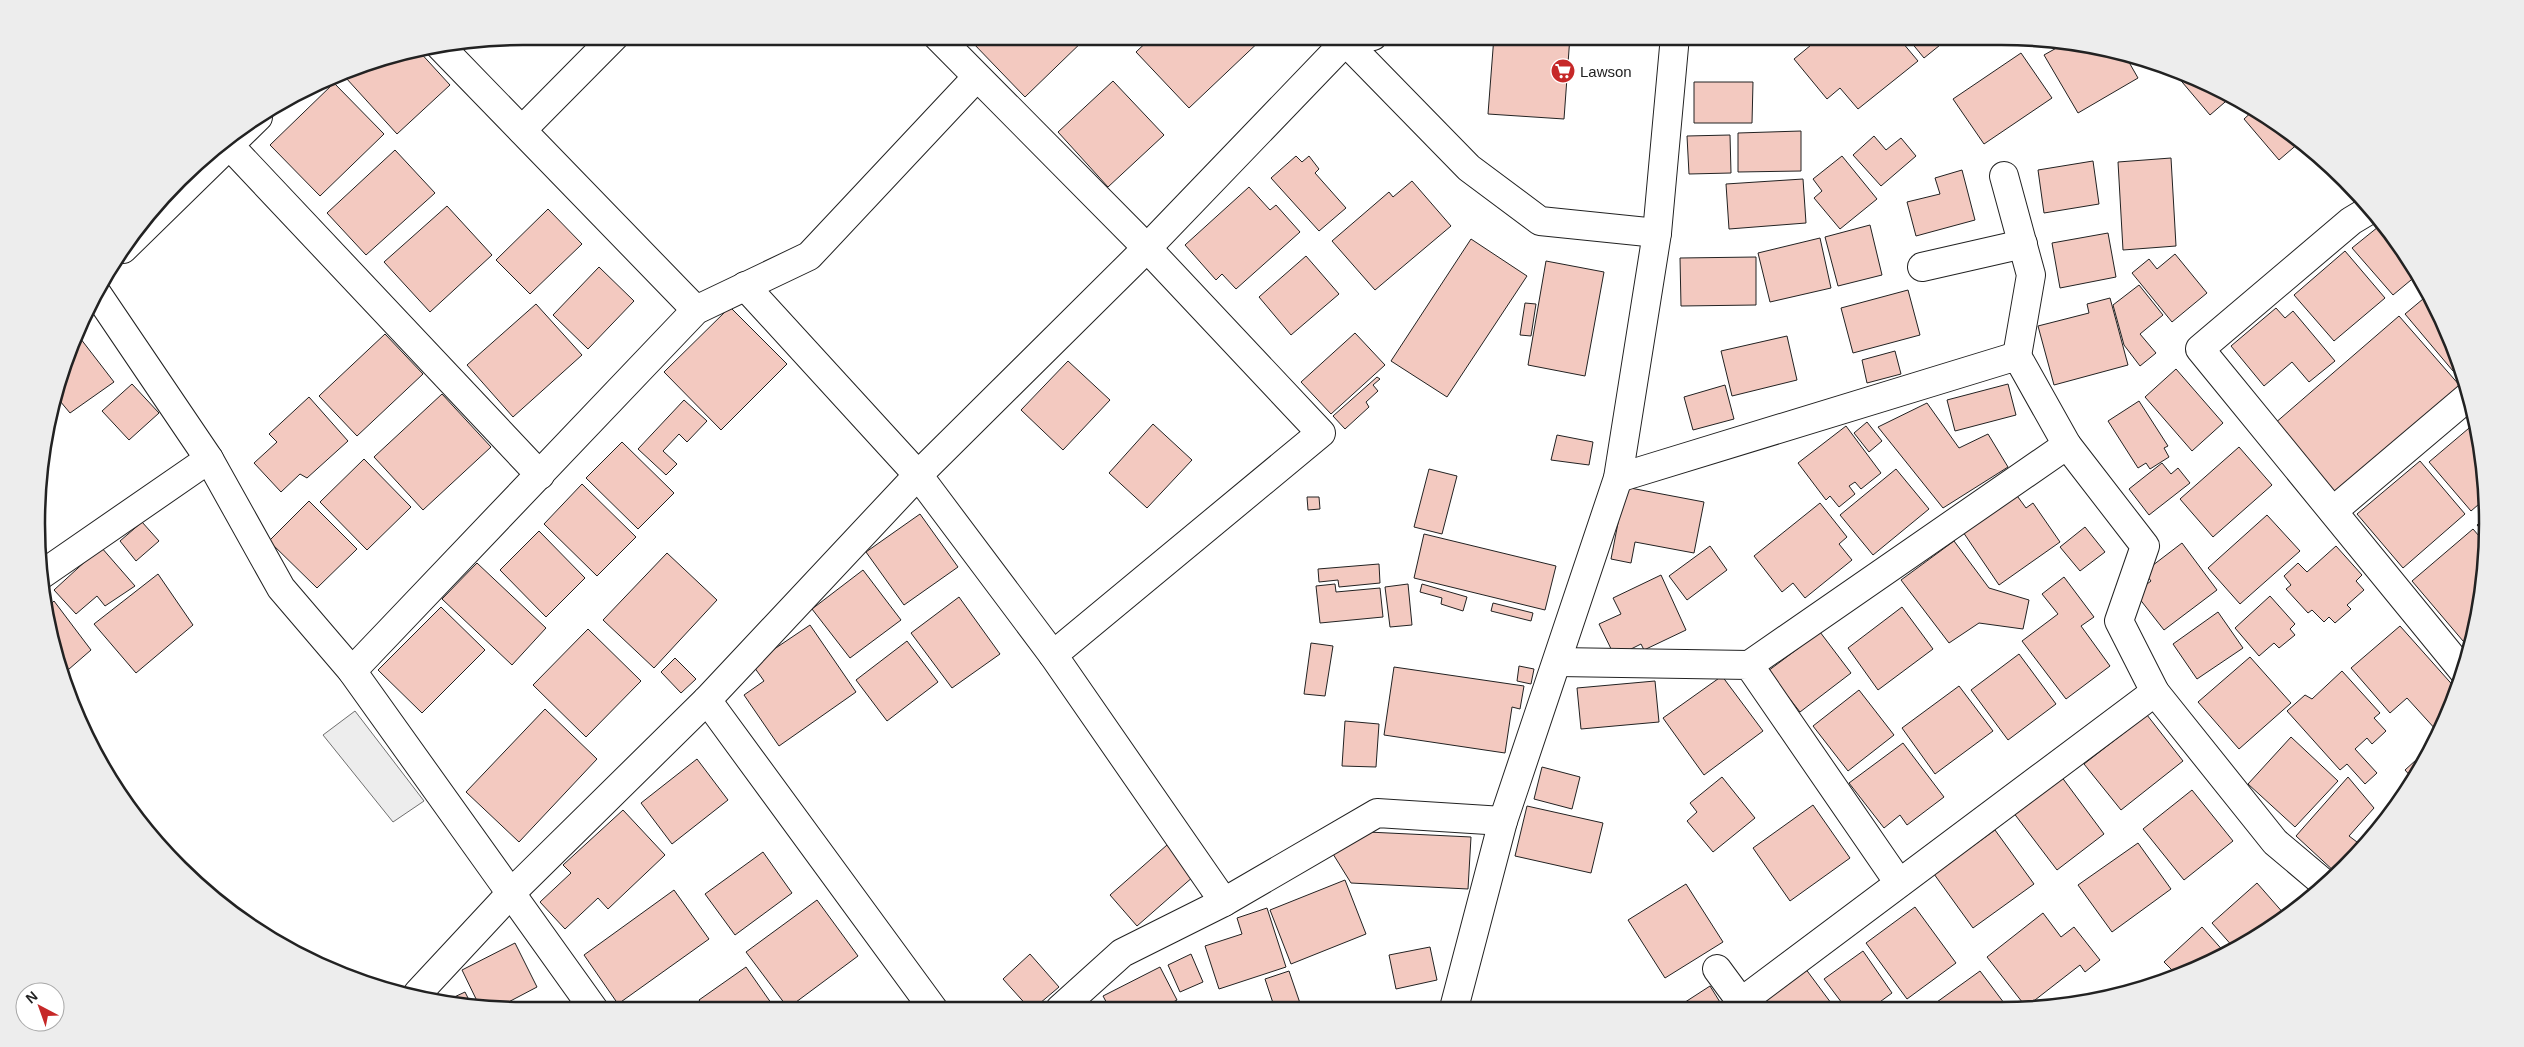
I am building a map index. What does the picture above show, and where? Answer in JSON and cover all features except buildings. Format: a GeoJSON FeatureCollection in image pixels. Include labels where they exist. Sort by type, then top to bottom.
{"type":"FeatureCollection","features":[{"type":"Feature","properties":{"kind":"street"},"geometry":{"type":"LineString","coordinates":[[522,130],[606,45]]}},
{"type":"Feature","properties":{"kind":"street"},"geometry":{"type":"LineString","coordinates":[[945,45],[976,78],[1147,248],[1321,433],[1053,656]]}},
{"type":"Feature","properties":{"kind":"street"},"geometry":{"type":"LineString","coordinates":[[420,991],[512,892],[708,700],[918,475],[1147,248],[1336,45]]}},
{"type":"Feature","properties":{"kind":"street"},"geometry":{"type":"LineString","coordinates":[[1348,45],[1469,168],[1540,221],[1657,233]]}},
{"type":"Feature","properties":{"kind":"street"},"geometry":{"type":"LineString","coordinates":[[1456,1002],[1503,821],[1558,662],[1618,478],[1657,233],[1674,45]]}},
{"type":"Feature","properties":{"kind":"street"},"geometry":{"type":"LineString","coordinates":[[445,52],[696,310]]}},
{"type":"Feature","properties":{"kind":"street"},"geometry":{"type":"LineString","coordinates":[[352,671],[696,310],[809,256],[976,78]]}},
{"type":"Feature","properties":{"kind":"street"},"geometry":{"type":"LineString","coordinates":[[230,146],[540,475]]}},
{"type":"Feature","properties":{"kind":"street"},"geometry":{"type":"LineString","coordinates":[[157,216],[219,154]]}},
{"type":"Feature","properties":{"kind":"street"},"geometry":{"type":"LineString","coordinates":[[2004,176],[2031,275],[2017,356],[2067,445],[2145,546],[2119,621],[2155,692],[2275,842],[2320,879]]}},
{"type":"Feature","properties":{"kind":"street"},"geometry":{"type":"LineString","coordinates":[[2365,214],[2351,221],[2200,349],[2458,663]]}},
{"type":"Feature","properties":{"kind":"street"},"geometry":{"type":"LineString","coordinates":[[1922,267],[2023,244]]}},
{"type":"Feature","properties":{"kind":"street"},"geometry":{"type":"LineString","coordinates":[[745,286],[918,475],[1053,656],[1224,902]]}},
{"type":"Feature","properties":{"kind":"street"},"geometry":{"type":"LineString","coordinates":[[101,299],[209,459],[281,588],[352,671],[589,1002]]}},
{"type":"Feature","properties":{"kind":"street"},"geometry":{"type":"LineString","coordinates":[[1618,478],[2017,356]]}},
{"type":"Feature","properties":{"kind":"street"},"geometry":{"type":"LineString","coordinates":[[2333,511],[2463,402]]}},
{"type":"Feature","properties":{"kind":"street"},"geometry":{"type":"LineString","coordinates":[[1558,662],[1749,665],[2067,445]]}},
{"type":"Feature","properties":{"kind":"street"},"geometry":{"type":"LineString","coordinates":[[48,571],[209,459]]}},
{"type":"Feature","properties":{"kind":"street"},"geometry":{"type":"LineString","coordinates":[[1749,665],[1899,883]]}},
{"type":"Feature","properties":{"kind":"street"},"geometry":{"type":"LineString","coordinates":[[1747,1002],[1899,883],[2155,692]]}},
{"type":"Feature","properties":{"kind":"street"},"geometry":{"type":"LineString","coordinates":[[708,700],[928,1002]]}},
{"type":"Feature","properties":{"kind":"street"},"geometry":{"type":"LineString","coordinates":[[1068,1002],[1122,953],[1224,902],[1377,813],[1503,821]]}},
{"type":"Feature","properties":{"kind":"street"},"geometry":{"type":"LineString","coordinates":[[1717,969],[1741,1002]]}},
{"type":"Feature","properties":{"kind":"shaded area"},"geometry":{"type":"Polygon","coordinates":[[[355,711],[424,801],[393,822],[323,735],[355,711]]]}},
{"type":"Feature","properties":{"kind":"place","name":"Lawson"},"geometry":{"type":"Point","coordinates":[1563,71]}}]}
